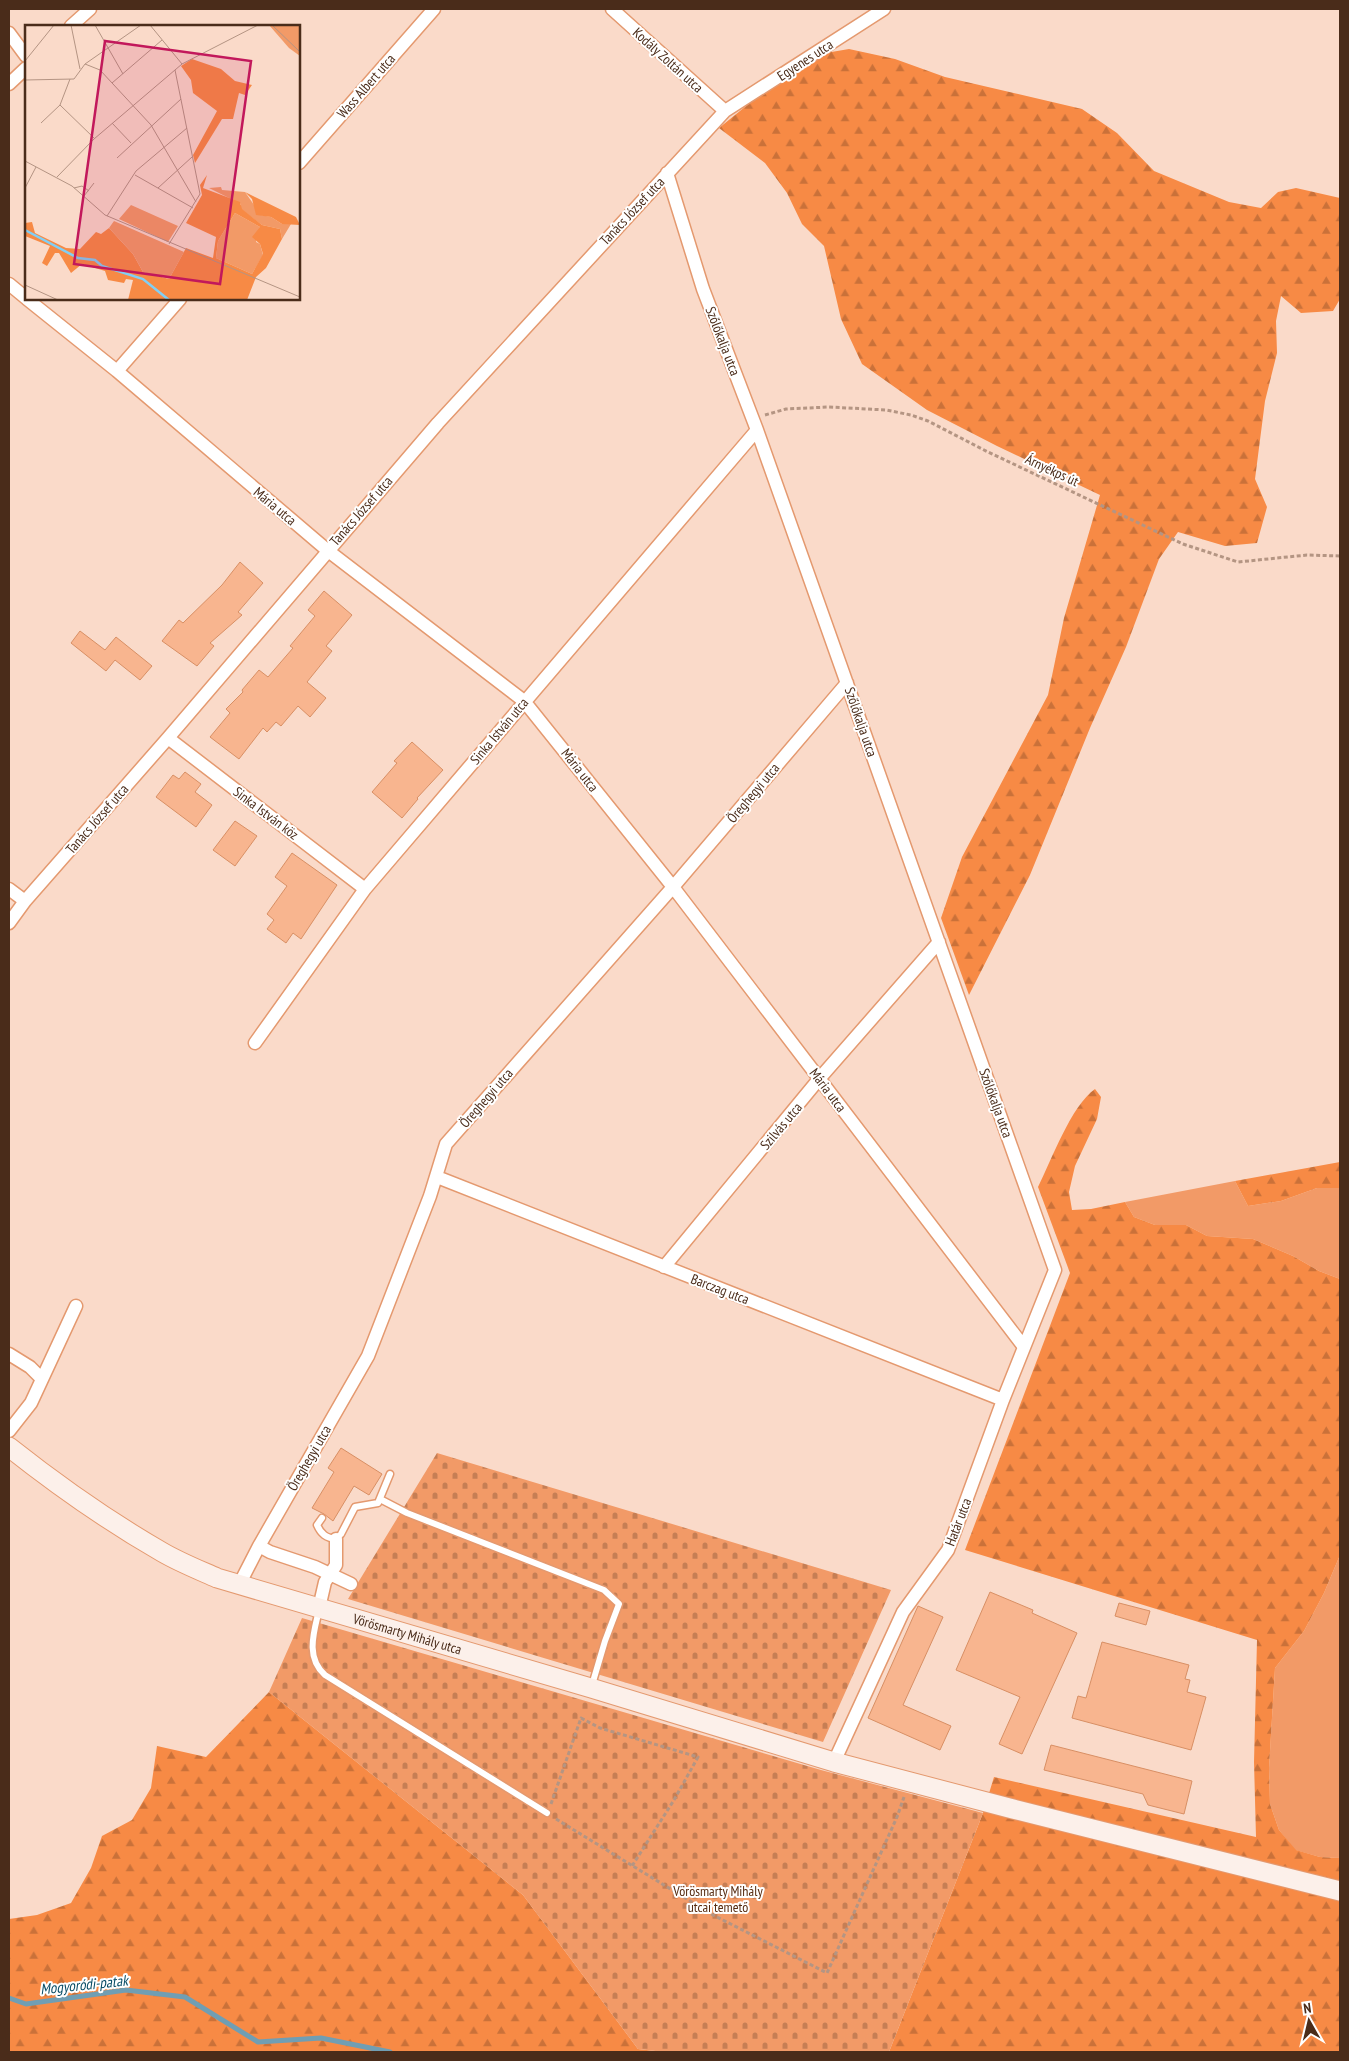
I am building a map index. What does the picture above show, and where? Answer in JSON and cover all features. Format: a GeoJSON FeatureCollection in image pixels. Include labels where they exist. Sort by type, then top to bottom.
{"type":"FeatureCollection","features":[{"type":"Feature","properties":{"kind":"main road","name":"Vörösmarty Mihály utca"},"geometry":{"type":"LineString","coordinates":[[9,1448],[48,1478],[163,1553],[218,1578],[834,1762],[1340,1892]]}},
{"type":"Feature","properties":{"kind":"street"},"geometry":{"type":"LineString","coordinates":[[72,25],[90,9]]}},
{"type":"Feature","properties":{"kind":"street","name":"Wass Albert utca"},"geometry":{"type":"LineString","coordinates":[[300,162],[434,9]]}},
{"type":"Feature","properties":{"kind":"street","name":"Kodály Zoltán utca"},"geometry":{"type":"LineString","coordinates":[[612,9],[725,111]]}},
{"type":"Feature","properties":{"kind":"street","name":"Egyenes utca"},"geometry":{"type":"LineString","coordinates":[[725,111],[884,9]]}},
{"type":"Feature","properties":{"kind":"street"},"geometry":{"type":"LineString","coordinates":[[9,33],[25,55]]}},
{"type":"Feature","properties":{"kind":"street"},"geometry":{"type":"LineString","coordinates":[[9,84],[25,69]]}},
{"type":"Feature","properties":{"kind":"street","name":"Tanács József utca"},"geometry":{"type":"LineString","coordinates":[[9,923],[25,901],[168,738],[327,550],[438,423],[725,111]]}},
{"type":"Feature","properties":{"kind":"street","name":"Szőlőkalja utca"},"geometry":{"type":"LineString","coordinates":[[667,173],[703,289],[755,424],[1055,1270]]}},
{"type":"Feature","properties":{"kind":"street","name":"Mária utca"},"geometry":{"type":"LineString","coordinates":[[9,284],[25,296]]}},
{"type":"Feature","properties":{"kind":"street","name":"Mária utca"},"geometry":{"type":"LineString","coordinates":[[29,300],[117,371],[327,550],[524,701],[673,887],[1024,1347]]}},
{"type":"Feature","properties":{"kind":"street"},"geometry":{"type":"LineString","coordinates":[[117,371],[179,300]]}},
{"type":"Feature","properties":{"kind":"street","name":"Sinka István utca"},"geometry":{"type":"LineString","coordinates":[[255,1043],[365,889],[755,424]]}},
{"type":"Feature","properties":{"kind":"street","name":"Öreghegyi utca"},"geometry":{"type":"LineString","coordinates":[[239,1585],[259,1546],[368,1356],[437,1177],[446,1144],[673,887],[847,683]]}},
{"type":"Feature","properties":{"kind":"street","name":"Sinka István köz"},"geometry":{"type":"LineString","coordinates":[[168,738],[365,889]]}},
{"type":"Feature","properties":{"kind":"street"},"geometry":{"type":"LineString","coordinates":[[9,889],[25,901]]}},
{"type":"Feature","properties":{"kind":"street","name":"Szilvás utca"},"geometry":{"type":"LineString","coordinates":[[664,1266],[819,1080],[939,942]]}},
{"type":"Feature","properties":{"kind":"street","name":"Barczag utca"},"geometry":{"type":"LineString","coordinates":[[437,1177],[1003,1400]]}},
{"type":"Feature","properties":{"kind":"street","name":"Határ utca"},"geometry":{"type":"LineString","coordinates":[[834,1762],[903,1612],[948,1550],[1003,1400],[1055,1270]]}},
{"type":"Feature","properties":{"kind":"street"},"geometry":{"type":"LineString","coordinates":[[9,1431],[31,1403],[76,1306]]}},
{"type":"Feature","properties":{"kind":"street"},"geometry":{"type":"LineString","coordinates":[[9,1354],[30,1367],[42,1379]]}},
{"type":"Feature","properties":{"kind":"street"},"geometry":{"type":"LineString","coordinates":[[319,1608],[325,1582],[336,1565],[336,1539]]}},
{"type":"Feature","properties":{"kind":"street"},"geometry":{"type":"LineString","coordinates":[[259,1546],[351,1584]]}},
{"type":"Feature","properties":{"kind":"lane"},"geometry":{"type":"LineString","coordinates":[[322,1518],[317,1524],[320,1532],[328,1538],[336,1539],[341,1534],[355,1507],[378,1503],[390,1474]]}},
{"type":"Feature","properties":{"kind":"lane"},"geometry":{"type":"LineString","coordinates":[[380,1498],[407,1513],[604,1590],[619,1604],[605,1641],[591,1688]]}},
{"type":"Feature","properties":{"kind":"lane"},"geometry":{"type":"LineString","coordinates":[[319,1608],[312,1646],[313,1659],[317,1668],[333,1680],[547,1813]]}},
{"type":"Feature","properties":{"kind":"path","name":"Árnyékps út"},"geometry":{"type":"LineString","coordinates":[[755,424],[786,409],[829,407],[886,410],[911,415],[928,421],[997,457],[1183,544],[1238,562],[1307,555],[1340,556]]}},
{"type":"Feature","properties":{"kind":"path"},"geometry":{"type":"LineString","coordinates":[[547,1813],[581,1718],[600,1728],[698,1757],[674,1800],[632,1866]]}},
{"type":"Feature","properties":{"kind":"path"},"geometry":{"type":"LineString","coordinates":[[556,1819],[713,1916],[827,1973],[897,1817],[909,1782]]}},
{"type":"Feature","properties":{"kind":"green space"},"geometry":{"type":"Polygon","coordinates":[[[849,49],[895,59],[945,77],[1082,109],[1117,133],[1154,171],[1229,202],[1261,208],[1278,192],[1296,188],[1340,198],[1340,299],[1333,311],[1301,313],[1281,296],[1276,321],[1277,353],[1265,401],[1255,479],[1267,507],[1257,543],[1225,546],[1178,532],[1159,559],[1126,647],[1090,728],[1030,875],[969,995],[941,918],[962,857],[1048,695],[1064,618],[1100,495],[927,410],[862,364],[841,319],[824,246],[802,224],[787,193],[765,163],[719,128],[808,56],[849,49]]]}},
{"type":"Feature","properties":{"kind":"green space"},"geometry":{"type":"Polygon","coordinates":[[[1095,1089],[1101,1097],[1097,1119],[1075,1166],[1069,1192],[1072,1210],[1091,1209],[1125,1202],[1134,1217],[1155,1225],[1186,1225],[1207,1236],[1253,1239],[1293,1256],[1319,1271],[1340,1279],[1340,1555],[1324,1593],[1304,1631],[1275,1668],[1269,1768],[1270,1804],[1279,1830],[1296,1850],[1320,1857],[1340,1858],[1340,2052],[889,2052],[983,1813],[994,1777],[1256,1837],[1254,1762],[1257,1640],[965,1550],[1070,1273],[1038,1187],[1070,1120],[1086,1097],[1095,1089]]]}},
{"type":"Feature","properties":{"kind":"green space"},"geometry":{"type":"Polygon","coordinates":[[[1340,1162],[1340,1188],[1317,1188],[1281,1201],[1248,1206],[1235,1181],[1340,1162]]]}},
{"type":"Feature","properties":{"kind":"green space"},"geometry":{"type":"Polygon","coordinates":[[[1235,1181],[1248,1206],[1281,1201],[1317,1188],[1340,1188],[1340,1279],[1319,1271],[1293,1256],[1253,1239],[1207,1236],[1186,1225],[1155,1225],[1134,1217],[1125,1202],[1235,1181]]]}},
{"type":"Feature","properties":{"kind":"green space"},"geometry":{"type":"Polygon","coordinates":[[[437,1453],[891,1590],[823,1742],[348,1599],[437,1453]]]}},
{"type":"Feature","properties":{"kind":"green space"},"geometry":{"type":"Polygon","coordinates":[[[1340,1555],[1340,1858],[1320,1857],[1295,1850],[1279,1830],[1270,1804],[1269,1768],[1275,1668],[1304,1631],[1324,1593],[1340,1555]]]}},
{"type":"Feature","properties":{"kind":"green space","name":"Vörösmarty Mihály utcai temető"},"geometry":{"type":"Polygon","coordinates":[[[302,1618],[821,1770],[983,1813],[889,2052],[664,2052],[638,2049],[523,1895],[269,1692],[302,1618]]]}},
{"type":"Feature","properties":{"kind":"green space"},"geometry":{"type":"Polygon","coordinates":[[[269,1692],[523,1895],[638,2049],[664,2052],[9,2052],[9,1919],[37,1915],[71,1903],[91,1868],[102,1836],[132,1820],[151,1788],[157,1746],[206,1757],[269,1692]]]}},
{"type":"Feature","properties":{"kind":"building"},"geometry":{"type":"Polygon","coordinates":[[[240,562],[263,583],[238,612],[242,615],[210,643],[214,646],[197,666],[162,641],[179,620],[183,623],[222,585],[240,562]]]}},
{"type":"Feature","properties":{"kind":"building"},"geometry":{"type":"Polygon","coordinates":[[[324,591],[352,615],[326,646],[332,651],[307,682],[326,698],[310,717],[298,706],[281,726],[276,722],[267,732],[263,728],[239,759],[210,737],[230,713],[226,709],[243,692],[242,690],[259,670],[268,677],[293,648],[290,646],[315,616],[308,610],[324,591]]]}},
{"type":"Feature","properties":{"kind":"building"},"geometry":{"type":"Polygon","coordinates":[[[80,631],[105,650],[116,637],[152,666],[140,680],[115,660],[106,671],[71,643],[80,631]]]}},
{"type":"Feature","properties":{"kind":"building"},"geometry":{"type":"Polygon","coordinates":[[[412,742],[443,770],[417,798],[402,818],[372,792],[397,763],[394,761],[412,742]]]}},
{"type":"Feature","properties":{"kind":"building"},"geometry":{"type":"Polygon","coordinates":[[[185,772],[201,784],[195,792],[212,805],[196,827],[156,797],[173,775],[179,779],[185,772]]]}},
{"type":"Feature","properties":{"kind":"building"},"geometry":{"type":"Polygon","coordinates":[[[235,821],[257,836],[235,866],[213,850],[235,821]]]}},
{"type":"Feature","properties":{"kind":"building"},"geometry":{"type":"Polygon","coordinates":[[[292,853],[337,885],[301,939],[293,933],[286,943],[267,929],[274,920],[267,914],[287,886],[275,877],[292,853]]]}},
{"type":"Feature","properties":{"kind":"building"},"geometry":{"type":"Polygon","coordinates":[[[341,1448],[382,1474],[369,1495],[354,1486],[333,1521],[312,1508],[334,1472],[328,1468],[341,1448]]]}},
{"type":"Feature","properties":{"kind":"building"},"geometry":{"type":"Polygon","coordinates":[[[990,1592],[1033,1610],[1032,1613],[1077,1633],[1022,1754],[999,1744],[1020,1697],[956,1670],[990,1592]]]}},
{"type":"Feature","properties":{"kind":"building"},"geometry":{"type":"Polygon","coordinates":[[[1119,1603],[1150,1611],[1146,1625],[1115,1616],[1119,1603]]]}},
{"type":"Feature","properties":{"kind":"building"},"geometry":{"type":"Polygon","coordinates":[[[918,1606],[943,1617],[903,1705],[951,1726],[940,1750],[868,1718],[918,1606]]]}},
{"type":"Feature","properties":{"kind":"building"},"geometry":{"type":"Polygon","coordinates":[[[1102,1642],[1189,1665],[1185,1679],[1190,1680],[1187,1692],[1206,1697],[1191,1750],[1072,1718],[1078,1696],[1086,1698],[1102,1642]]]}},
{"type":"Feature","properties":{"kind":"building"},"geometry":{"type":"Polygon","coordinates":[[[1051,1745],[1192,1781],[1184,1814],[1148,1805],[1143,1794],[1044,1770],[1051,1745]]]}},
{"type":"Feature","properties":{"kind":"waterway","name":"Mogyoródi-patak"},"geometry":{"type":"LineString","coordinates":[[9,1998],[26,2004],[126,1990],[185,1997],[258,2042],[321,2038],[390,2052]]}}]}
